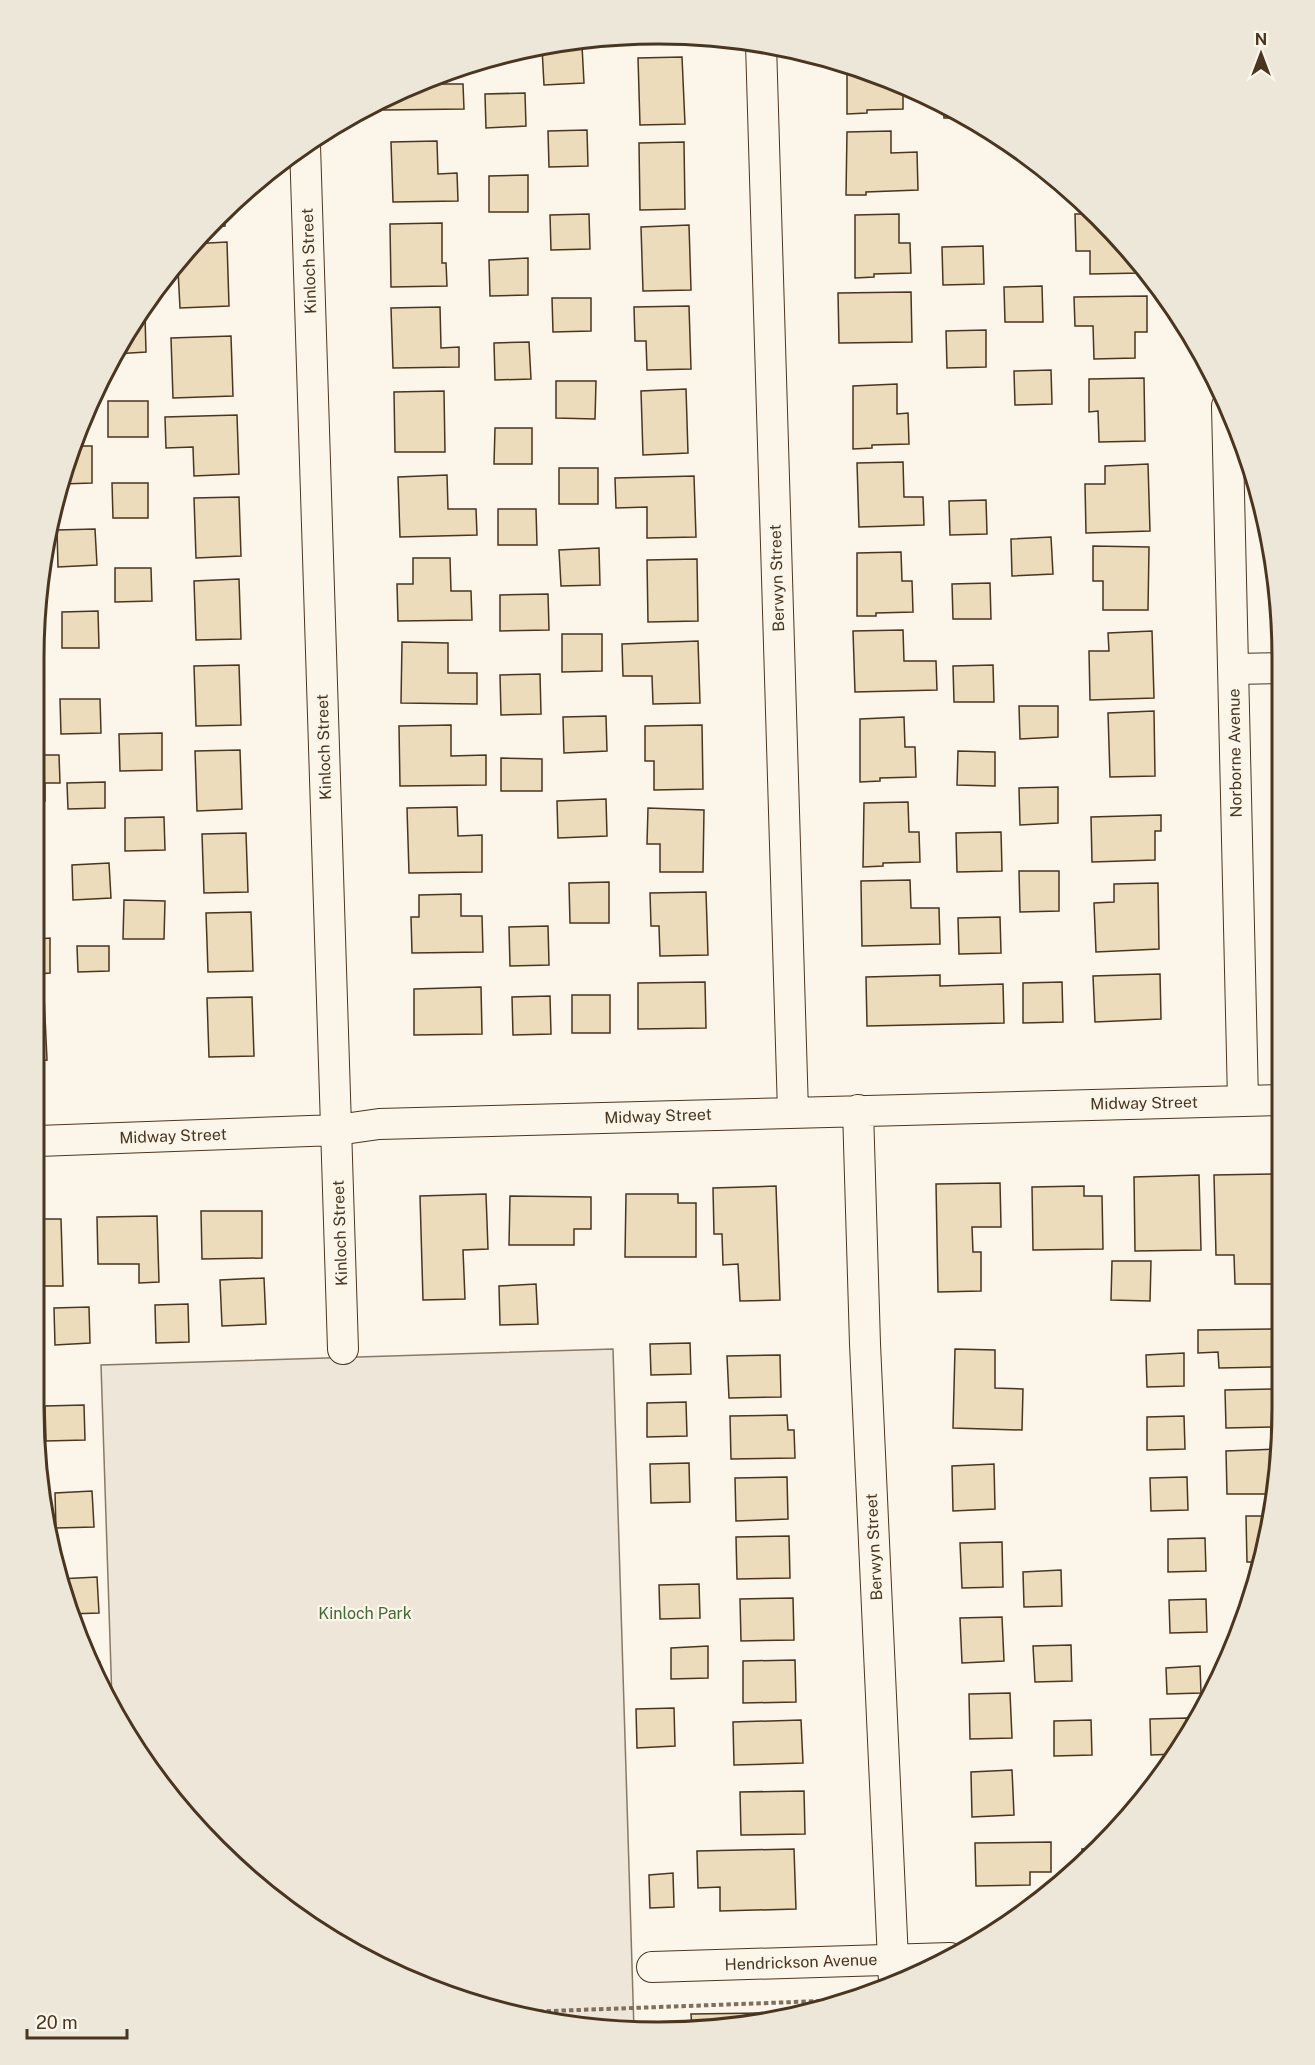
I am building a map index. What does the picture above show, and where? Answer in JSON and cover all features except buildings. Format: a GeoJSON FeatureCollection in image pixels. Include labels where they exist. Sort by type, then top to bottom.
{"type":"FeatureCollection","features":[{"type":"Feature","properties":{"kind":"street","name":"Berwyn Street"},"geometry":{"type":"LineString","coordinates":[[761,53],[793,1112]]}},
{"type":"Feature","properties":{"kind":"street","name":"Kinloch Street"},"geometry":{"type":"LineString","coordinates":[[305,155],[343,1349]]}},
{"type":"Feature","properties":{"kind":"street","name":"Norborne Avenue"},"geometry":{"type":"LineString","coordinates":[[1228,430],[1243,1100]]}},
{"type":"Feature","properties":{"kind":"street"},"geometry":{"type":"LineString","coordinates":[[1233,669],[1272,668]]}},
{"type":"Feature","properties":{"kind":"street","name":"Midway Street"},"geometry":{"type":"LineString","coordinates":[[44,1141],[337,1130],[379,1124],[1272,1100]]}},
{"type":"Feature","properties":{"kind":"street","name":"Berwyn Street"},"geometry":{"type":"LineString","coordinates":[[858,1110],[865,1344],[894,1971]]}},
{"type":"Feature","properties":{"kind":"street","name":"Hendrickson Avenue"},"geometry":{"type":"LineString","coordinates":[[652,1967],[894,1971]]}},
{"type":"Feature","properties":{"kind":"path"},"geometry":{"type":"LineString","coordinates":[[546,2011],[815,2001]]}},
{"type":"Feature","properties":{"kind":"green space","name":"Kinloch Park"},"geometry":{"type":"Polygon","coordinates":[[[613,1349],[634,2021],[577,2016],[499,2001],[423,1975],[386,1958],[316,1918],[284,1895],[223,1842],[170,1781],[147,1749],[112,1687],[101,1365],[613,1349]]]}}]}
